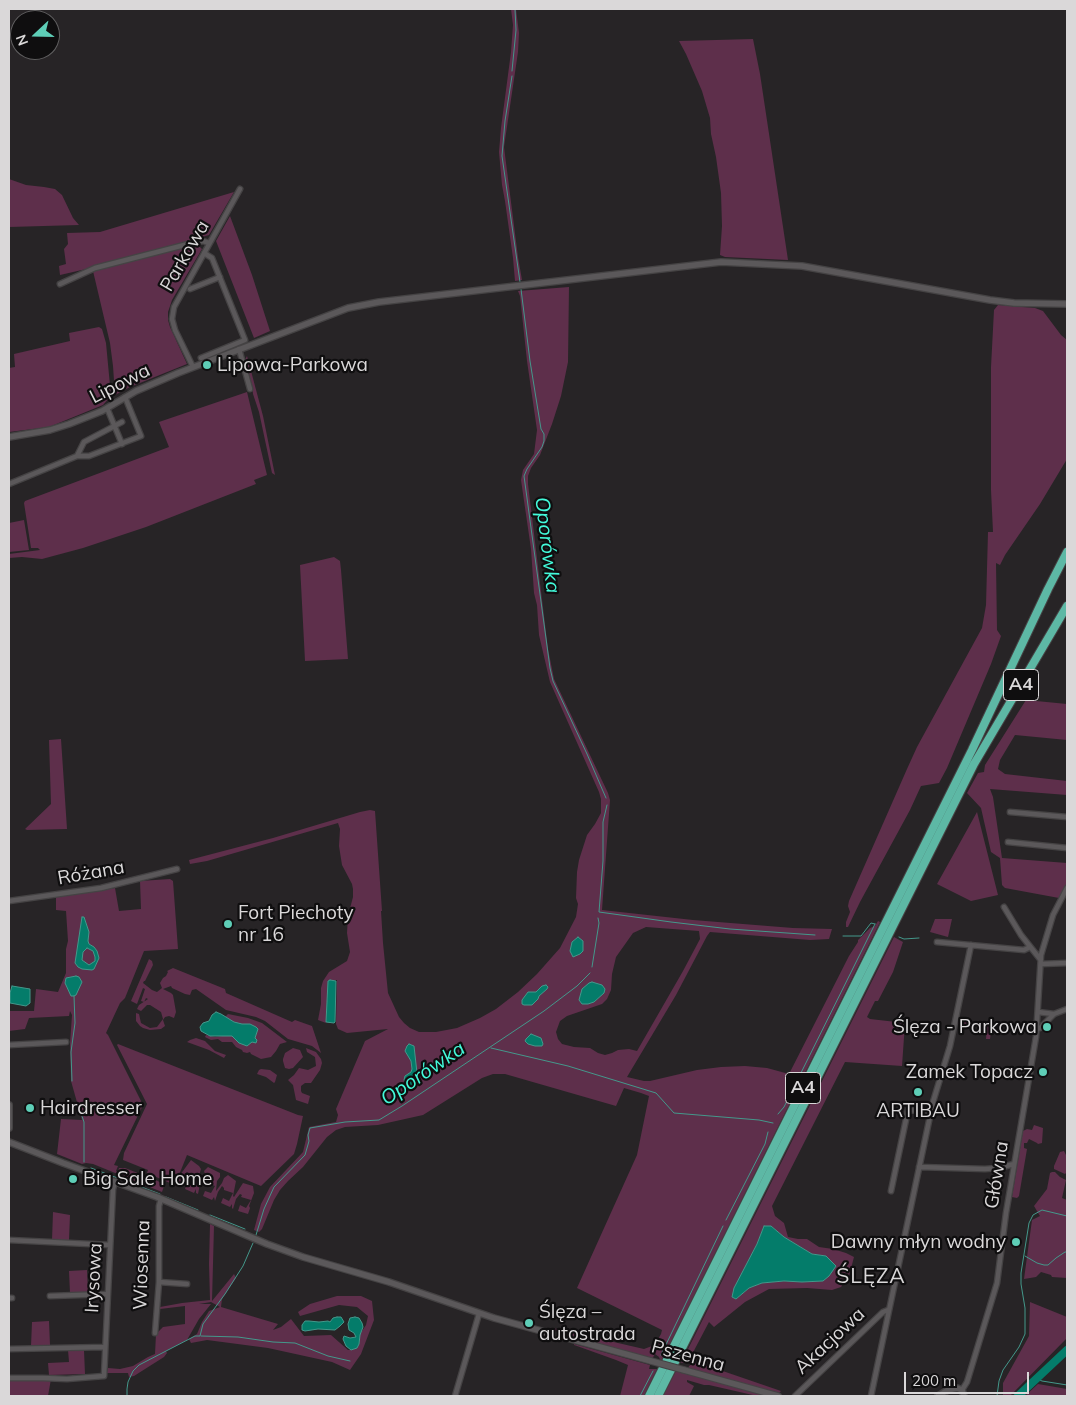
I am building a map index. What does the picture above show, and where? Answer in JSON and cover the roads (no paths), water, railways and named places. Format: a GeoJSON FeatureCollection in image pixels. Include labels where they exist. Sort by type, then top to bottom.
{"type":"FeatureCollection","features":[{"type":"Feature","properties":{"kind":"highway","name":"A4"},"geometry":{"type":"LineString","coordinates":[[658,1396],[962,779],[1048,589],[1067,552]]}},
{"type":"Feature","properties":{"kind":"highway","name":"A4"},"geometry":{"type":"LineString","coordinates":[[649,1396],[962,779],[974,764],[1067,606]]}},
{"type":"Feature","properties":{"kind":"street","name":"Parkowa"},"geometry":{"type":"LineString","coordinates":[[193,367],[175,330],[172,318],[174,307],[240,189]]}},
{"type":"Feature","properties":{"kind":"street"},"geometry":{"type":"LineString","coordinates":[[60,284],[95,268],[196,242],[203,241],[209,243]]}},
{"type":"Feature","properties":{"kind":"street"},"geometry":{"type":"LineString","coordinates":[[201,358],[245,340],[212,258],[204,253]]}},
{"type":"Feature","properties":{"kind":"street","name":"Lipowa"},"geometry":{"type":"LineString","coordinates":[[9,437],[50,430],[93,415],[142,388],[339,311],[357,306],[462,292],[721,262],[802,266],[990,300],[1014,303],[1067,304]]}},
{"type":"Feature","properties":{"kind":"street"},"geometry":{"type":"LineString","coordinates":[[190,289],[220,277]]}},
{"type":"Feature","properties":{"kind":"street"},"geometry":{"type":"LineString","coordinates":[[241,349],[250,389]]}},
{"type":"Feature","properties":{"kind":"street"},"geometry":{"type":"LineString","coordinates":[[9,484],[77,456],[89,456],[141,436],[125,397]]}},
{"type":"Feature","properties":{"kind":"street"},"geometry":{"type":"LineString","coordinates":[[107,408],[122,444]]}},
{"type":"Feature","properties":{"kind":"street"},"geometry":{"type":"LineString","coordinates":[[77,456],[84,442],[122,422]]}},
{"type":"Feature","properties":{"kind":"street"},"geometry":{"type":"LineString","coordinates":[[1010,812],[1067,817]]}},
{"type":"Feature","properties":{"kind":"street"},"geometry":{"type":"LineString","coordinates":[[1008,842],[1067,848]]}},
{"type":"Feature","properties":{"kind":"street","name":"Różana"},"geometry":{"type":"LineString","coordinates":[[9,901],[101,888],[177,869]]}},
{"type":"Feature","properties":{"kind":"street","name":"Główna"},"geometry":{"type":"LineString","coordinates":[[963,1393],[997,1283],[1006,1213],[1037,1029],[1041,962],[1048,926],[1067,888]]}},
{"type":"Feature","properties":{"kind":"street"},"geometry":{"type":"LineString","coordinates":[[1004,907],[1041,962],[1067,963]]}},
{"type":"Feature","properties":{"kind":"street"},"geometry":{"type":"LineString","coordinates":[[937,942],[1024,950],[1030,947]]}},
{"type":"Feature","properties":{"kind":"street"},"geometry":{"type":"LineString","coordinates":[[871,1396],[930,1112],[950,1046],[971,944]]}},
{"type":"Feature","properties":{"kind":"street"},"geometry":{"type":"LineString","coordinates":[[1037,1029],[1054,1014],[1067,1009]]}},
{"type":"Feature","properties":{"kind":"street"},"geometry":{"type":"LineString","coordinates":[[1038,1012],[1054,1014]]}},
{"type":"Feature","properties":{"kind":"street"},"geometry":{"type":"LineString","coordinates":[[9,1045],[66,1042]]}},
{"type":"Feature","properties":{"kind":"street"},"geometry":{"type":"LineString","coordinates":[[9,1105],[9,1128]]}},
{"type":"Feature","properties":{"kind":"street"},"geometry":{"type":"LineString","coordinates":[[891,1191],[908,1110],[930,1112]]}},
{"type":"Feature","properties":{"kind":"street","name":"Pszenna"},"geometry":{"type":"LineString","coordinates":[[9,1142],[161,1199],[303,1257],[389,1282],[479,1314],[778,1396]]}},
{"type":"Feature","properties":{"kind":"street"},"geometry":{"type":"LineString","coordinates":[[919,1167],[993,1169],[1014,1164]]}},
{"type":"Feature","properties":{"kind":"street","name":"Irysowa"},"geometry":{"type":"LineString","coordinates":[[9,1378],[67,1379],[104,1376],[113,1189],[115,1182]]}},
{"type":"Feature","properties":{"kind":"street","name":"Wiosenna"},"geometry":{"type":"LineString","coordinates":[[155,1333],[159,1282],[159,1206],[161,1199]]}},
{"type":"Feature","properties":{"kind":"street"},"geometry":{"type":"LineString","coordinates":[[9,1240],[110,1245]]}},
{"type":"Feature","properties":{"kind":"street"},"geometry":{"type":"LineString","coordinates":[[159,1282],[187,1284]]}},
{"type":"Feature","properties":{"kind":"street"},"geometry":{"type":"LineString","coordinates":[[50,1296],[108,1294]]}},
{"type":"Feature","properties":{"kind":"street","name":"Akacjowa"},"geometry":{"type":"LineString","coordinates":[[795,1396],[883,1312],[888,1310]]}},
{"type":"Feature","properties":{"kind":"street"},"geometry":{"type":"LineString","coordinates":[[455,1396],[479,1314]]}},
{"type":"Feature","properties":{"kind":"street"},"geometry":{"type":"LineString","coordinates":[[9,1350],[105,1347]]}},
{"type":"Feature","properties":{"kind":"street"},"geometry":{"type":"LineString","coordinates":[[938,1396],[950,1389],[958,1388],[963,1393]]}},
{"type":"Feature","properties":{"kind":"waterway","name":"Oporówka"},"geometry":{"type":"LineString","coordinates":[[512,71],[516,30],[515,9]]}},
{"type":"Feature","properties":{"kind":"waterway","name":"Oporówka"},"geometry":{"type":"LineString","coordinates":[[512,76],[502,156],[520,282]]}},
{"type":"Feature","properties":{"kind":"waterway","name":"Oporówka"},"geometry":{"type":"LineString","coordinates":[[521,289],[530,361],[541,429],[544,434],[542,447],[524,476],[550,668],[553,681],[606,798]]}},
{"type":"Feature","properties":{"kind":"waterway"},"geometry":{"type":"LineString","coordinates":[[607,805],[603,822],[603,861],[599,912],[730,929],[815,935]]}},
{"type":"Feature","properties":{"kind":"waterway","name":"Oporówka"},"geometry":{"type":"LineString","coordinates":[[592,967],[599,923],[598,918]]}},
{"type":"Feature","properties":{"kind":"waterway"},"geometry":{"type":"LineString","coordinates":[[843,936],[861,936],[871,923],[875,924]]}},
{"type":"Feature","properties":{"kind":"waterway"},"geometry":{"type":"LineString","coordinates":[[778,1114],[784,1107],[875,924]]}},
{"type":"Feature","properties":{"kind":"waterway"},"geometry":{"type":"LineString","coordinates":[[899,937],[904,939],[919,938]]}},
{"type":"Feature","properties":{"kind":"waterway","name":"Oporówka"},"geometry":{"type":"LineString","coordinates":[[256,1235],[264,1209],[274,1187],[305,1155],[310,1128],[345,1122],[379,1120],[544,1011],[577,986],[590,973]]}},
{"type":"Feature","properties":{"kind":"waterway"},"geometry":{"type":"LineString","coordinates":[[72,1081],[71,1052],[75,1023],[74,996]]}},
{"type":"Feature","properties":{"kind":"waterway"},"geometry":{"type":"LineString","coordinates":[[491,1048],[568,1066],[656,1093],[674,1113],[759,1120],[773,1123]]}},
{"type":"Feature","properties":{"kind":"waterway"},"geometry":{"type":"LineString","coordinates":[[82,1116],[84,1122],[84,1162]]}},
{"type":"Feature","properties":{"kind":"waterway"},"geometry":{"type":"LineString","coordinates":[[726,1220],[765,1144],[768,1132]]}},
{"type":"Feature","properties":{"kind":"waterway"},"geometry":{"type":"LineString","coordinates":[[91,1168],[160,1194]]}},
{"type":"Feature","properties":{"kind":"waterway"},"geometry":{"type":"LineString","coordinates":[[166,1197],[198,1210]]}},
{"type":"Feature","properties":{"kind":"waterway"},"geometry":{"type":"LineString","coordinates":[[997,1396],[1003,1370],[1019,1347],[1025,1334],[1025,1308],[1021,1273],[1029,1223],[1033,1215],[1042,1210],[1067,1216]]}},
{"type":"Feature","properties":{"kind":"waterway"},"geometry":{"type":"LineString","coordinates":[[210,1215],[245,1229]]}},
{"type":"Feature","properties":{"kind":"waterway"},"geometry":{"type":"LineString","coordinates":[[661,1355],[723,1226]]}},
{"type":"Feature","properties":{"kind":"waterway","name":"Oporówka"},"geometry":{"type":"LineString","coordinates":[[127,1396],[128,1382],[133,1371],[139,1365],[195,1336],[200,1336],[203,1324],[243,1266],[253,1243]]}},
{"type":"Feature","properties":{"kind":"waterway"},"geometry":{"type":"LineString","coordinates":[[1025,1256],[1037,1263],[1048,1265],[1067,1252]]}},
{"type":"Feature","properties":{"kind":"waterway"},"geometry":{"type":"LineString","coordinates":[[201,1336],[238,1337],[295,1343],[328,1356],[350,1361]]}},
{"type":"Feature","properties":{"kind":"waterway","name":"ŚLĘZA"},"geometry":{"type":"LineString","coordinates":[[1018,1396],[1067,1350]]}},
{"type":"Feature","properties":{"kind":"waterway"},"geometry":{"type":"LineString","coordinates":[[640,1396],[653,1371]]}},
{"type":"Feature","properties":{"kind":"waterway"},"geometry":{"type":"LineString","coordinates":[[1037,1379],[1067,1385]]}},
{"type":"Feature","properties":{"kind":"place","name":"Lipowa-Parkowa"},"geometry":{"type":"Point","coordinates":[207,365]}},
{"type":"Feature","properties":{"kind":"place","name":"Fort Piechoty nr 16"},"geometry":{"type":"Point","coordinates":[228,924]}},
{"type":"Feature","properties":{"kind":"place","name":"Ślęza - Parkowa"},"geometry":{"type":"Point","coordinates":[1047,1027]}},
{"type":"Feature","properties":{"kind":"place","name":"Zamek Topacz"},"geometry":{"type":"Point","coordinates":[1043,1072]}},
{"type":"Feature","properties":{"kind":"place","name":"ARTIBAU"},"geometry":{"type":"Point","coordinates":[918,1092]}},
{"type":"Feature","properties":{"kind":"place","name":"Hairdresser"},"geometry":{"type":"Point","coordinates":[30,1108]}},
{"type":"Feature","properties":{"kind":"place","name":"Big Sale Home"},"geometry":{"type":"Point","coordinates":[73,1179]}},
{"type":"Feature","properties":{"kind":"place","name":"Dawny młyn wodny"},"geometry":{"type":"Point","coordinates":[1016,1242]}},
{"type":"Feature","properties":{"kind":"place","name":"Ślęza – autostrada"},"geometry":{"type":"Point","coordinates":[529,1323]}},
{"type":"Feature","properties":{"kind":"district","name":"ŚLĘZA"},"geometry":{"type":"Point","coordinates":[871,1277]}}]}
